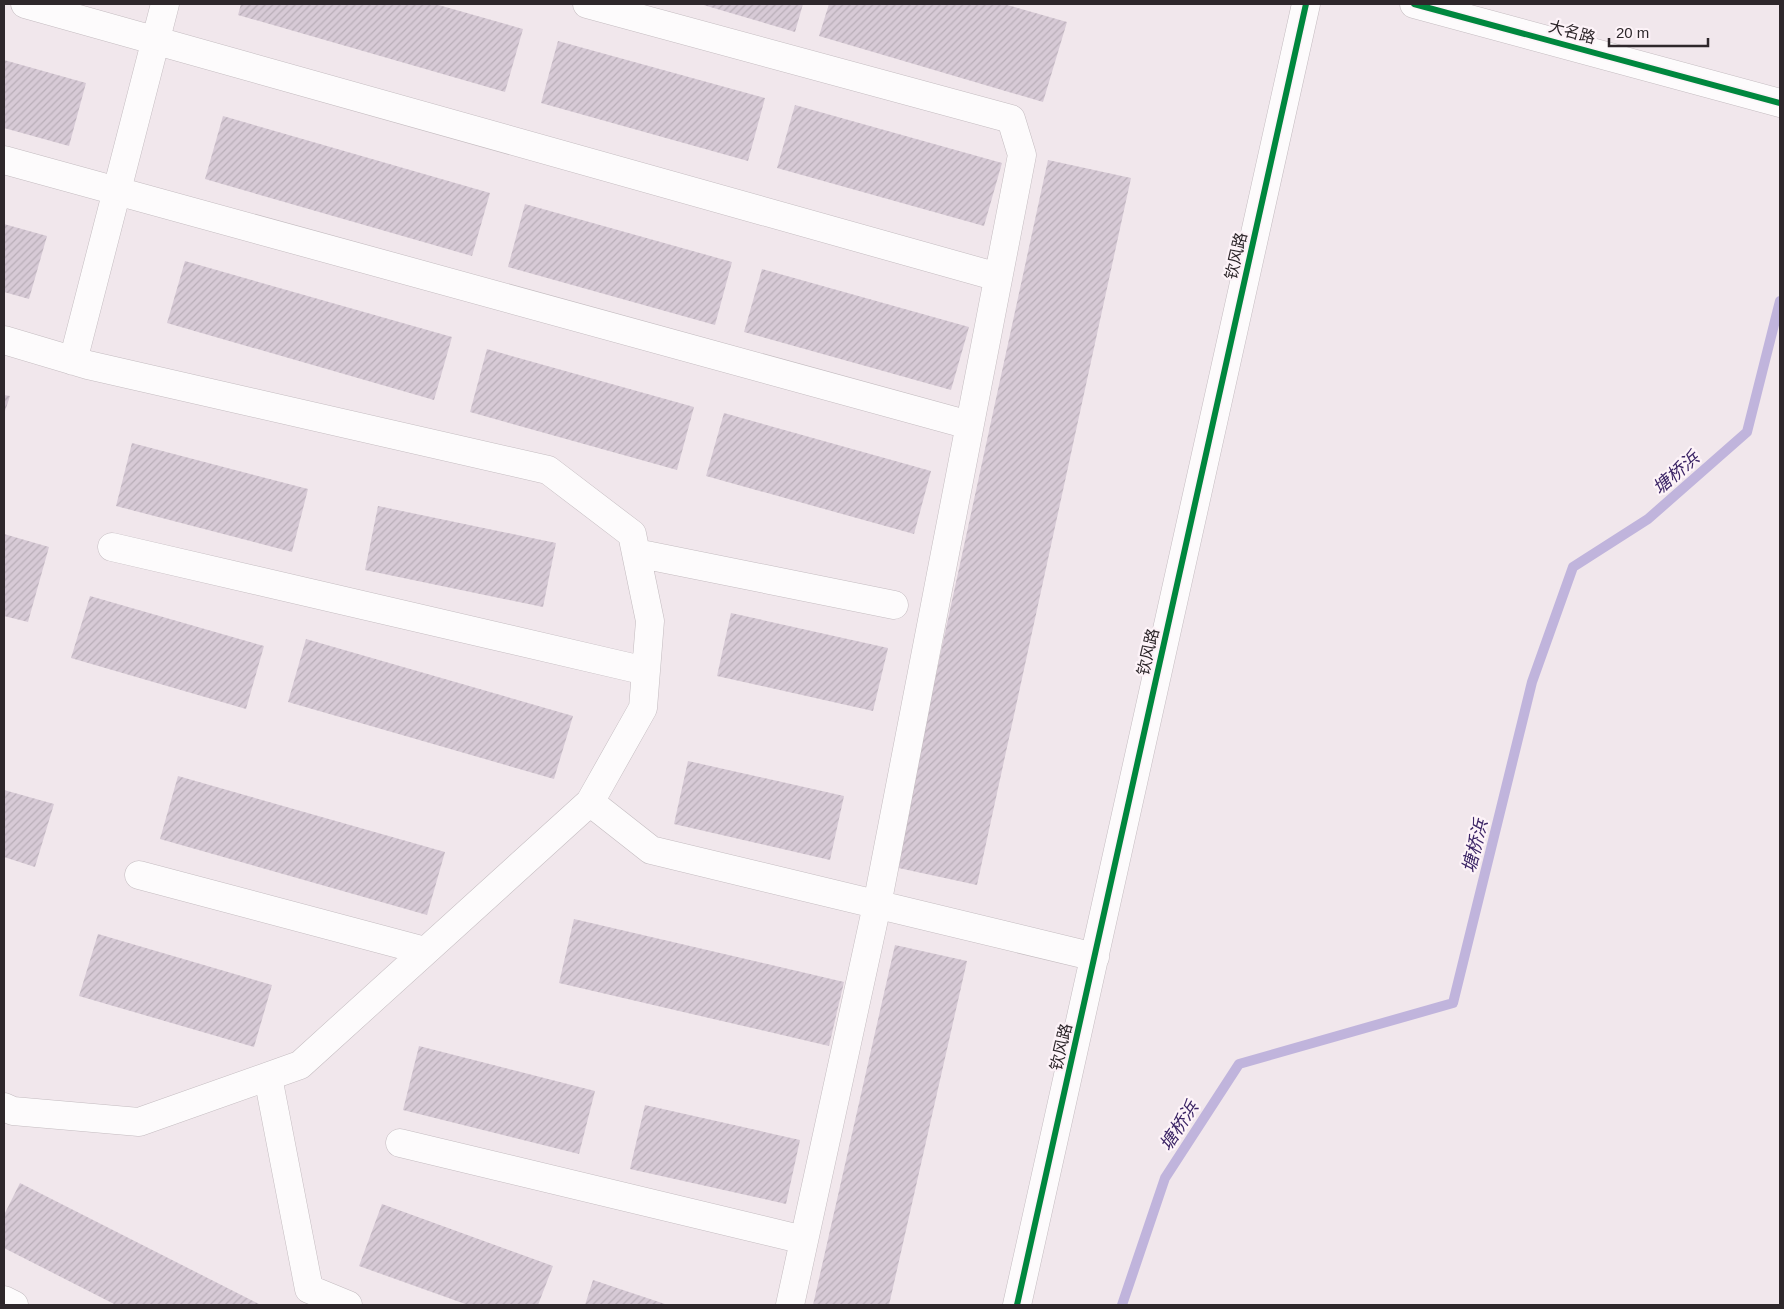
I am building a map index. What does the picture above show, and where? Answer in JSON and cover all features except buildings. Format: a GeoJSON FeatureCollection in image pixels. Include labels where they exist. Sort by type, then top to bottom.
{"type":"FeatureCollection","features":[{"type":"Feature","properties":{"kind":"street"},"geometry":{"type":"LineString","coordinates":[[25,4],[998,278]]}},
{"type":"Feature","properties":{"kind":"street"},"geometry":{"type":"LineString","coordinates":[[73,361],[165,4]]}},
{"type":"Feature","properties":{"kind":"street"},"geometry":{"type":"LineString","coordinates":[[587,4],[1011,118],[1022,155],[877,905],[790,1305]]}},
{"type":"Feature","properties":{"kind":"street","name":"钦风路"},"geometry":{"type":"LineString","coordinates":[[1017,1305],[1306,4]]}},
{"type":"Feature","properties":{"kind":"street","name":"大名路"},"geometry":{"type":"LineString","coordinates":[[1414,4],[1780,103]]}},
{"type":"Feature","properties":{"kind":"street"},"geometry":{"type":"LineString","coordinates":[[4,160],[969,425]]}},
{"type":"Feature","properties":{"kind":"street"},"geometry":{"type":"LineString","coordinates":[[4,340],[73,361],[548,470],[632,534],[650,621],[643,708],[590,802],[300,1065],[140,1122],[7,1115]]}},
{"type":"Feature","properties":{"kind":"street"},"geometry":{"type":"LineString","coordinates":[[112,547],[646,671]]}},
{"type":"Feature","properties":{"kind":"street"},"geometry":{"type":"LineString","coordinates":[[636,553],[894,604]]}},
{"type":"Feature","properties":{"kind":"street"},"geometry":{"type":"LineString","coordinates":[[590,802],[652,850],[1094,957]]}},
{"type":"Feature","properties":{"kind":"street"},"geometry":{"type":"LineString","coordinates":[[139,875],[425,951]]}},
{"type":"Feature","properties":{"kind":"street"},"geometry":{"type":"LineString","coordinates":[[268,1077],[308,1289],[348,1305]]}},
{"type":"Feature","properties":{"kind":"street"},"geometry":{"type":"LineString","coordinates":[[400,1144],[804,1240]]}},
{"type":"Feature","properties":{"kind":"street"},"geometry":{"type":"LineString","coordinates":[[4,1300],[14,1305]]}},
{"type":"Feature","properties":{"kind":"waterway","name":"塘桥浜"},"geometry":{"type":"LineString","coordinates":[[1122,1305],[1165,1178],[1239,1064],[1453,1003],[1532,682],[1573,567],[1648,519],[1747,432],[1780,301]]}},
{"type":"Feature","properties":{"kind":"cycle path"},"geometry":{"type":"LineString","coordinates":[[1017,1305],[1306,4]]}},
{"type":"Feature","properties":{"kind":"cycle path"},"geometry":{"type":"LineString","coordinates":[[1414,4],[1780,103]]}}]}
